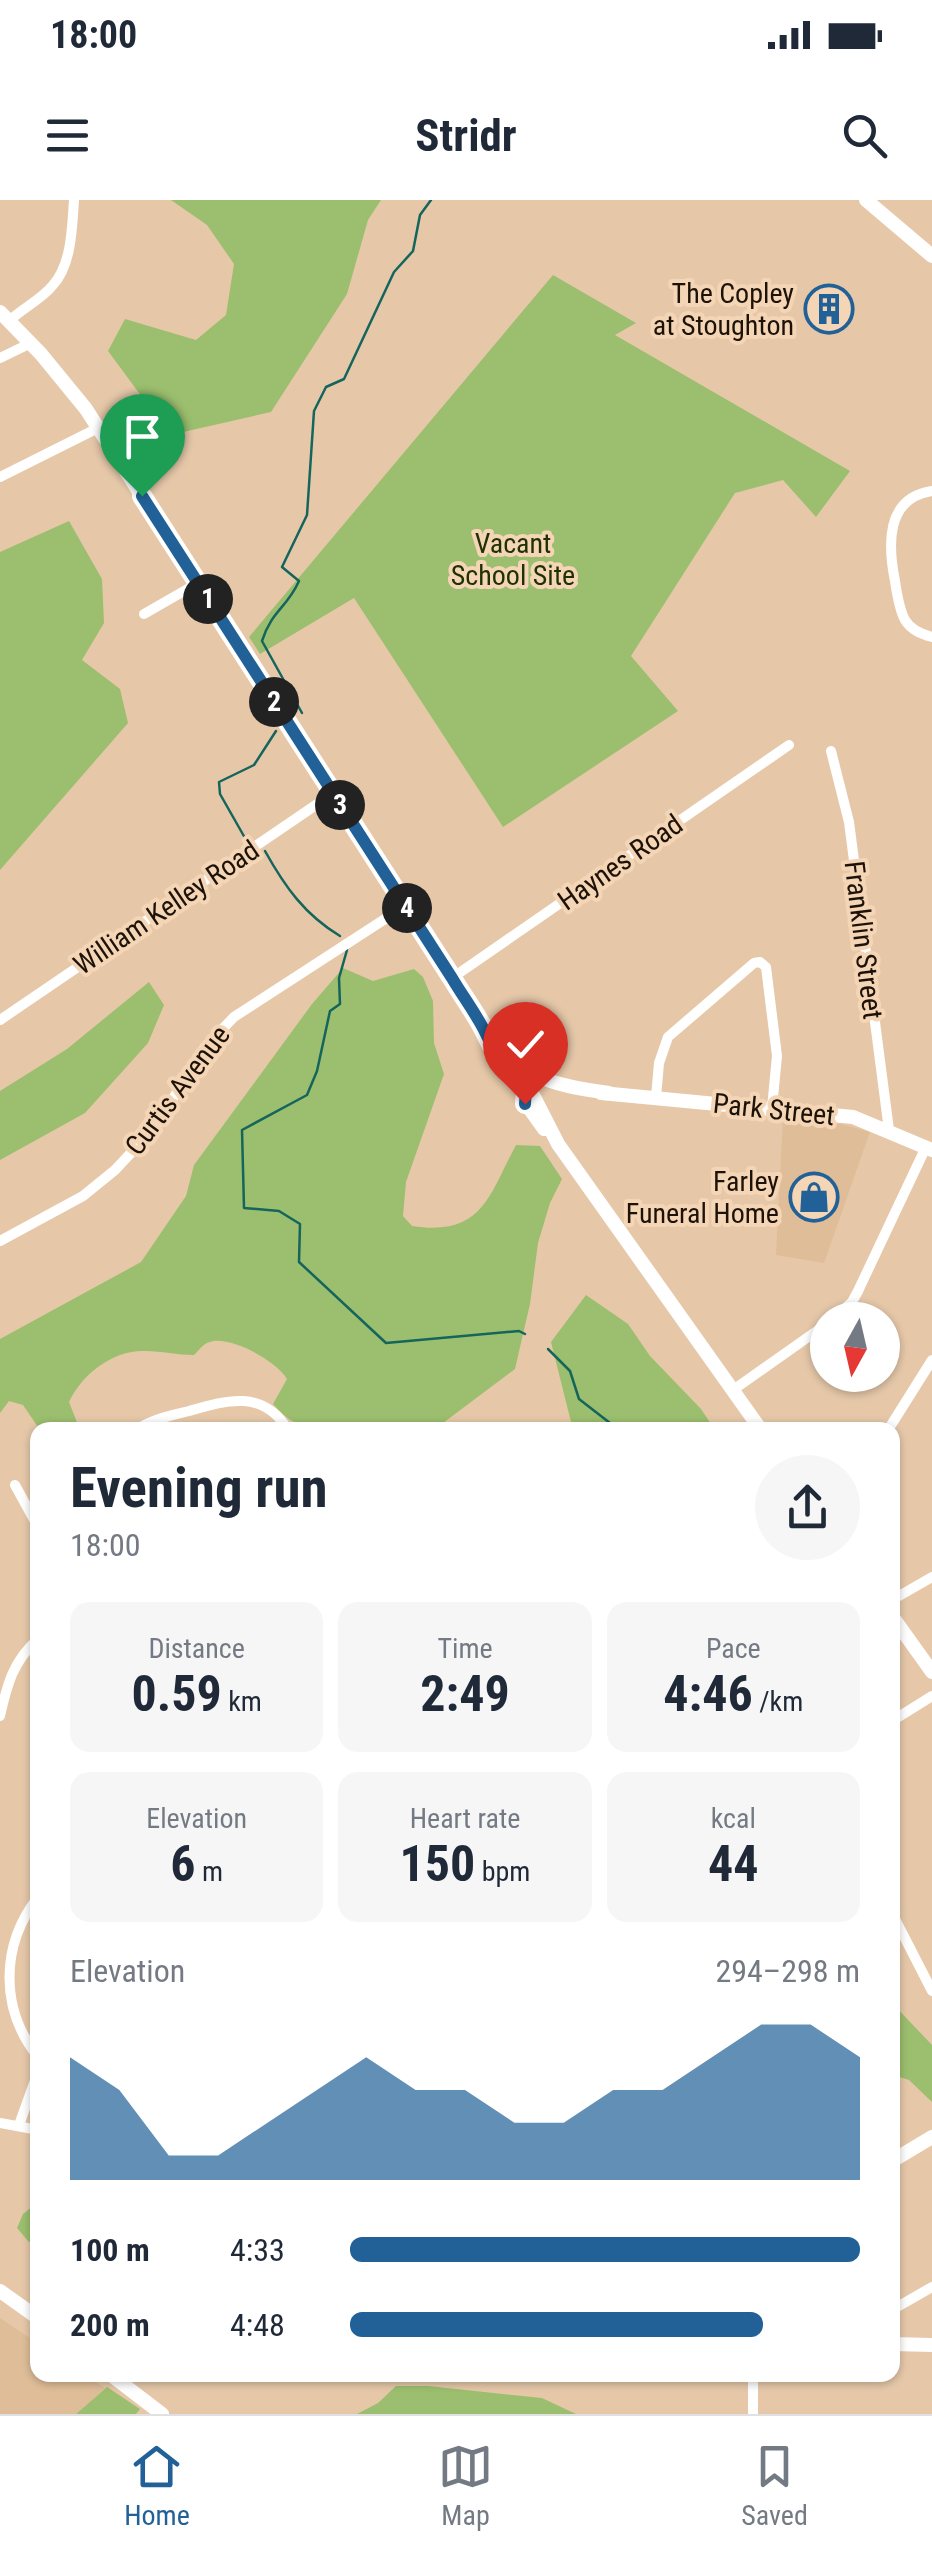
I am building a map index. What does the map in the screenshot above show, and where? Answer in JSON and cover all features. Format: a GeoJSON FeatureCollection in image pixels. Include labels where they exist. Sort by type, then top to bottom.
{"type":"FeatureCollection","features":[{"type":"Feature","properties":{"kind":"main road"},"geometry":{"type":"LineString","coordinates":[[866,200],[932,256]]}},
{"type":"Feature","properties":{"kind":"main road","name":"Park Street"},"geometry":{"type":"LineString","coordinates":[[5,316],[31,342],[98,428],[482,1026],[538,1090],[853,1117],[929,1148]]}},
{"type":"Feature","properties":{"kind":"main road","name":"Park Street"},"geometry":{"type":"LineString","coordinates":[[538,1090],[574,1088],[608,1094]]}},
{"type":"Feature","properties":{"kind":"main road"},"geometry":{"type":"LineString","coordinates":[[558,1144],[545,1118],[538,1090],[524,1102],[756,1422]]}},
{"type":"Feature","properties":{"kind":"main road"},"geometry":{"type":"LineString","coordinates":[[900,1627],[932,1672]]}},
{"type":"Feature","properties":{"kind":"main road"},"geometry":{"type":"LineString","coordinates":[[900,2156],[932,2137]]}},
{"type":"Feature","properties":{"kind":"main road"},"geometry":{"type":"LineString","coordinates":[[0,2291],[30,2312]]}},
{"type":"Feature","properties":{"kind":"main road"},"geometry":{"type":"LineString","coordinates":[[900,2344],[932,2345]]}},
{"type":"Feature","properties":{"kind":"main road"},"geometry":{"type":"LineString","coordinates":[[121,2382],[162,2414]]}},
{"type":"Feature","properties":{"kind":"street"},"geometry":{"type":"LineString","coordinates":[[5,316],[53,286],[58,278],[65,262],[74,200]]}},
{"type":"Feature","properties":{"kind":"street"},"geometry":{"type":"LineString","coordinates":[[0,358],[31,342]]}},
{"type":"Feature","properties":{"kind":"street"},"geometry":{"type":"LineString","coordinates":[[0,477],[98,428]]}},
{"type":"Feature","properties":{"kind":"street"},"geometry":{"type":"LineString","coordinates":[[932,490],[917,494],[900,510],[892,524],[889,545],[904,618],[917,632],[932,637]]}},
{"type":"Feature","properties":{"kind":"street"},"geometry":{"type":"LineString","coordinates":[[144,614],[198,583]]}},
{"type":"Feature","properties":{"kind":"street","name":"Haynes Road"},"geometry":{"type":"LineString","coordinates":[[452,978],[789,745]]}},
{"type":"Feature","properties":{"kind":"street","name":"Franklin Street"},"geometry":{"type":"LineString","coordinates":[[832,751],[849,822],[889,1130]]}},
{"type":"Feature","properties":{"kind":"street","name":"William Kelley Road"},"geometry":{"type":"LineString","coordinates":[[0,1020],[332,794]]}},
{"type":"Feature","properties":{"kind":"street","name":"Curtis Avenue"},"geometry":{"type":"LineString","coordinates":[[0,1241],[83,1196],[115,1170],[146,1138],[205,1047],[234,1017],[405,906]]}},
{"type":"Feature","properties":{"kind":"street"},"geometry":{"type":"LineString","coordinates":[[656,1098],[660,1060],[668,1037],[754,963],[760,962],[766,967],[776,1056],[772,1108]]}},
{"type":"Feature","properties":{"kind":"street"},"geometry":{"type":"LineString","coordinates":[[852,1302],[929,1148]]}},
{"type":"Feature","properties":{"kind":"street"},"geometry":{"type":"LineString","coordinates":[[733,1390],[810,1336]]}},
{"type":"Feature","properties":{"kind":"street"},"geometry":{"type":"LineString","coordinates":[[893,1422],[932,1360]]}},
{"type":"Feature","properties":{"kind":"street"},"geometry":{"type":"LineString","coordinates":[[150,1422],[235,1398],[263,1405],[282,1422]]}},
{"type":"Feature","properties":{"kind":"street"},"geometry":{"type":"LineString","coordinates":[[15,1486],[30,1513]]}},
{"type":"Feature","properties":{"kind":"street"},"geometry":{"type":"LineString","coordinates":[[900,1595],[932,1577]]}},
{"type":"Feature","properties":{"kind":"street"},"geometry":{"type":"LineString","coordinates":[[0,1716],[10,1674],[30,1647]]}},
{"type":"Feature","properties":{"kind":"street"},"geometry":{"type":"LineString","coordinates":[[900,1715],[932,1696]]}},
{"type":"Feature","properties":{"kind":"street"},"geometry":{"type":"LineString","coordinates":[[30,1909],[12,1936],[4,1972],[12,2018],[30,2048]]}},
{"type":"Feature","properties":{"kind":"street"},"geometry":{"type":"LineString","coordinates":[[900,1928],[932,1991]]}},
{"type":"Feature","properties":{"kind":"street"},"geometry":{"type":"LineString","coordinates":[[18,2126],[30,2094]]}},
{"type":"Feature","properties":{"kind":"street"},"geometry":{"type":"LineString","coordinates":[[0,2123],[30,2128]]}},
{"type":"Feature","properties":{"kind":"street"},"geometry":{"type":"LineString","coordinates":[[900,2305],[932,2287]]}},
{"type":"Feature","properties":{"kind":"street"},"geometry":{"type":"LineString","coordinates":[[753,2382],[753,2414]]}},
{"type":"Feature","properties":{"kind":"shaded area"},"geometry":{"type":"Polygon","coordinates":[[[783,1119],[841,1124],[870,1132],[824,1263],[776,1255],[783,1119]]]}},
{"type":"Feature","properties":{"kind":"shaded area"},"geometry":{"type":"Polygon","coordinates":[[[0,2318],[30,2338],[30,2382],[96,2382],[105,2388],[76,2414],[0,2414],[0,2318]]]}},
{"type":"Feature","properties":{"kind":"green space"},"geometry":{"type":"Polygon","coordinates":[[[171,200],[381,200],[368,220],[347,294],[271,412],[170,435],[108,351],[125,319],[196,340],[226,315],[234,264],[207,225],[171,200]]]}},
{"type":"Feature","properties":{"kind":"green space","name":"Vacant School Site"},"geometry":{"type":"Polygon","coordinates":[[[553,275],[636,323],[615,335],[850,471],[816,517],[783,480],[735,493],[631,656],[678,711],[503,827],[354,598],[260,654],[249,637],[553,275]]]}},
{"type":"Feature","properties":{"kind":"green space"},"geometry":{"type":"Polygon","coordinates":[[[69,521],[102,579],[104,623],[82,660],[120,689],[128,723],[0,870],[0,552],[69,521]]]}},
{"type":"Feature","properties":{"kind":"green space"},"geometry":{"type":"Polygon","coordinates":[[[343,968],[373,981],[414,969],[423,977],[433,1001],[434,1043],[444,1074],[406,1182],[403,1216],[412,1226],[436,1228],[469,1218],[490,1196],[516,1145],[540,1146],[562,1179],[538,1243],[530,1304],[515,1369],[444,1422],[295,1422],[273,1404],[287,1379],[282,1372],[255,1352],[214,1341],[194,1355],[151,1351],[110,1359],[90,1373],[69,1402],[77,1422],[35,1422],[23,1405],[9,1401],[0,1413],[0,1339],[141,1262],[186,1196],[194,1165],[312,1004],[343,968]]]}},
{"type":"Feature","properties":{"kind":"green space"},"geometry":{"type":"Polygon","coordinates":[[[149,982],[164,1005],[148,1043],[85,1113],[0,1160],[0,1091],[67,1049],[149,982]]]}},
{"type":"Feature","properties":{"kind":"green space"},"geometry":{"type":"Polygon","coordinates":[[[586,1295],[628,1324],[650,1356],[710,1422],[571,1422],[551,1342],[586,1295]]]}},
{"type":"Feature","properties":{"kind":"green space"},"geometry":{"type":"Polygon","coordinates":[[[900,2011],[932,2045],[932,2102],[909,2080],[900,2077],[900,2011]]]}},
{"type":"Feature","properties":{"kind":"green space"},"geometry":{"type":"Polygon","coordinates":[[[30,2208],[30,2242],[17,2228],[30,2208]]]}},
{"type":"Feature","properties":{"kind":"green space"},"geometry":{"type":"Polygon","coordinates":[[[396,2386],[542,2398],[576,2414],[357,2414],[378,2403],[396,2386]]]}},
{"type":"Feature","properties":{"kind":"green space"},"geometry":{"type":"Polygon","coordinates":[[[107,2387],[140,2409],[136,2414],[76,2414],[107,2387]]]}},
{"type":"Feature","properties":{"kind":"waterway"},"geometry":{"type":"LineString","coordinates":[[302,713],[262,641],[270,622],[299,581],[282,567],[307,515],[314,411],[326,387],[344,379],[394,272],[413,251],[420,215],[431,200]]}},
{"type":"Feature","properties":{"kind":"waterway"},"geometry":{"type":"LineString","coordinates":[[245,838],[220,794],[219,782],[254,765],[276,731]]}},
{"type":"Feature","properties":{"kind":"waterway"},"geometry":{"type":"LineString","coordinates":[[265,851],[297,899],[340,936]]}},
{"type":"Feature","properties":{"kind":"waterway"},"geometry":{"type":"LineString","coordinates":[[347,950],[339,978],[340,1004],[330,1011],[317,1071],[307,1095],[242,1130],[244,1208],[279,1211],[300,1224],[299,1262],[386,1343],[519,1331],[525,1334]]}},
{"type":"Feature","properties":{"kind":"waterway"},"geometry":{"type":"LineString","coordinates":[[548,1349],[570,1371],[579,1399],[609,1422]]}},
{"type":"Feature","properties":{"kind":"place","name":"The Copley at Stoughton"},"geometry":{"type":"Point","coordinates":[829,309]}},
{"type":"Feature","properties":{"kind":"place","name":"Farley Funeral Home"},"geometry":{"type":"Point","coordinates":[814,1197]}},
{"type":"Feature","properties":{"kind":"route"},"geometry":{"type":"LineString","coordinates":[[142,496],[452,978],[495,1055],[515,1082],[526,1089],[525,1104]]}}]}
